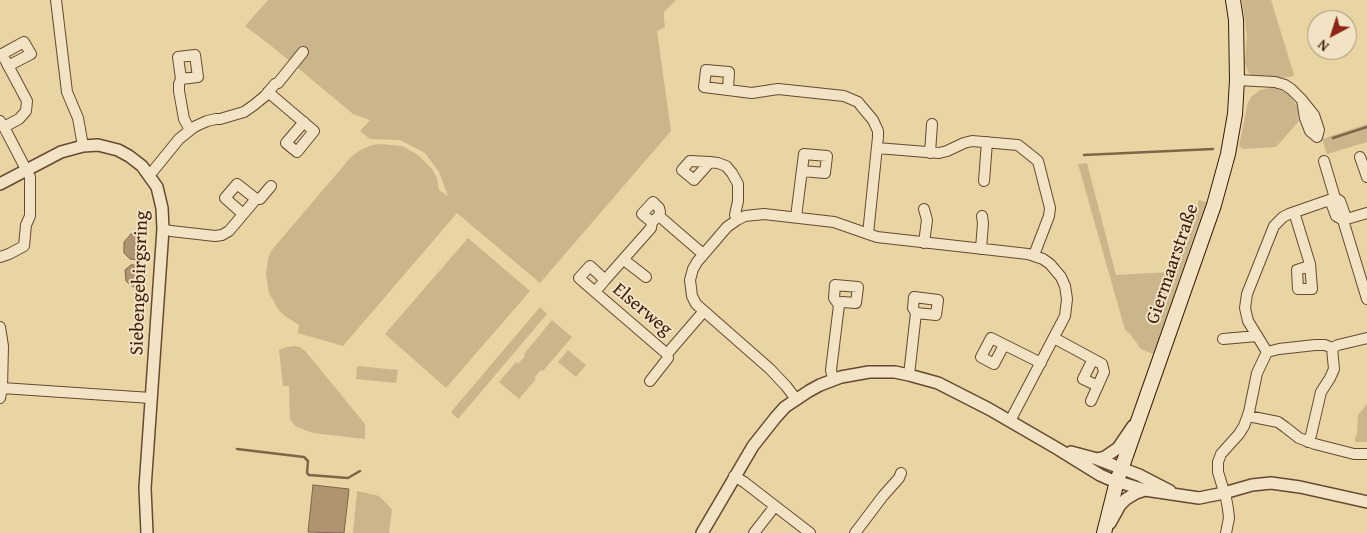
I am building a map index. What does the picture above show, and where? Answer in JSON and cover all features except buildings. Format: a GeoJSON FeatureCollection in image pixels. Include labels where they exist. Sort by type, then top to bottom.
{"type":"FeatureCollection","features":[{"type":"Feature","properties":{"kind":"main road","name":"Giermaarstraße"},"geometry":{"type":"LineString","coordinates":[[1104,533],[1120,475],[1214,205],[1229,146],[1235,114],[1238,80],[1236,20],[1233,0]]}},
{"type":"Feature","properties":{"kind":"street"},"geometry":{"type":"LineString","coordinates":[[56,0],[67,92],[78,118],[83,146]]}},
{"type":"Feature","properties":{"kind":"street"},"geometry":{"type":"LineString","coordinates":[[149,174],[179,139],[190,130],[207,121],[228,117],[249,109],[278,83],[303,52]]}},
{"type":"Feature","properties":{"kind":"street"},"geometry":{"type":"LineString","coordinates":[[0,257],[21,248],[25,243],[26,225],[30,216],[30,178],[2,124],[19,119],[26,111],[26,101],[8,66]]}},
{"type":"Feature","properties":{"kind":"street"},"geometry":{"type":"LineString","coordinates":[[181,79],[179,91],[184,119],[190,130]]}},
{"type":"Feature","properties":{"kind":"street"},"geometry":{"type":"LineString","coordinates":[[1238,80],[1275,82],[1285,85],[1302,100]]}},
{"type":"Feature","properties":{"kind":"street"},"geometry":{"type":"LineString","coordinates":[[728,90],[752,93],[778,89],[844,96],[862,107],[876,126],[878,137],[868,234]]}},
{"type":"Feature","properties":{"kind":"street"},"geometry":{"type":"LineString","coordinates":[[268,92],[304,122]]}},
{"type":"Feature","properties":{"kind":"street"},"geometry":{"type":"LineString","coordinates":[[930,153],[932,124]]}},
{"type":"Feature","properties":{"kind":"street"},"geometry":{"type":"LineString","coordinates":[[877,148],[930,153],[947,151],[972,141],[1018,145],[1038,161],[1050,208],[1050,216],[1034,256]]}},
{"type":"Feature","properties":{"kind":"street"},"geometry":{"type":"LineString","coordinates":[[984,181],[987,142]]}},
{"type":"Feature","properties":{"kind":"street","name":"Siebengebirgsring"},"geometry":{"type":"LineString","coordinates":[[0,184],[61,152],[83,146],[98,145],[118,150],[130,156],[149,174],[157,187],[162,208],[163,229],[145,488],[147,533]]}},
{"type":"Feature","properties":{"kind":"street"},"geometry":{"type":"LineString","coordinates":[[1360,157],[1367,178]]}},
{"type":"Feature","properties":{"kind":"street"},"geometry":{"type":"LineString","coordinates":[[1324,161],[1335,198],[1332,205],[1336,216],[1343,220],[1367,299]]}},
{"type":"Feature","properties":{"kind":"street"},"geometry":{"type":"LineString","coordinates":[[710,162],[726,166],[732,172],[738,184],[738,201],[735,215],[737,220]]}},
{"type":"Feature","properties":{"kind":"street"},"geometry":{"type":"LineString","coordinates":[[796,217],[802,171]]}},
{"type":"Feature","properties":{"kind":"street"},"geometry":{"type":"LineString","coordinates":[[243,214],[225,198],[237,184],[256,200]]}},
{"type":"Feature","properties":{"kind":"street"},"geometry":{"type":"LineString","coordinates":[[163,229],[171,232],[222,235],[229,231],[271,186]]}},
{"type":"Feature","properties":{"kind":"street"},"geometry":{"type":"LineString","coordinates":[[1268,352],[1248,322],[1245,308],[1247,294],[1274,226],[1282,217],[1335,198]]}},
{"type":"Feature","properties":{"kind":"street"},"geometry":{"type":"LineString","coordinates":[[924,209],[927,220],[924,243]]}},
{"type":"Feature","properties":{"kind":"street"},"geometry":{"type":"LineString","coordinates":[[1294,212],[1310,264]]}},
{"type":"Feature","properties":{"kind":"street"},"geometry":{"type":"LineString","coordinates":[[1343,220],[1367,213]]}},
{"type":"Feature","properties":{"kind":"street"},"geometry":{"type":"LineString","coordinates":[[796,399],[770,369],[696,304],[692,296],[690,280],[693,269],[704,254],[727,227],[737,220],[752,215],[764,214],[834,222],[887,239],[1034,256],[1050,264],[1061,277],[1065,286],[1068,299],[1064,320],[1010,421]]}},
{"type":"Feature","properties":{"kind":"street"},"geometry":{"type":"LineString","coordinates":[[981,249],[982,216]]}},
{"type":"Feature","properties":{"kind":"street","name":"Elserweg"},"geometry":{"type":"LineString","coordinates":[[595,292],[651,228],[656,219],[704,254]]}},
{"type":"Feature","properties":{"kind":"street","name":"Elserweg"},"geometry":{"type":"LineString","coordinates":[[624,260],[646,277]]}},
{"type":"Feature","properties":{"kind":"street","name":"Elserweg"},"geometry":{"type":"LineString","coordinates":[[605,280],[590,266],[579,278],[667,354]]}},
{"type":"Feature","properties":{"kind":"street"},"geometry":{"type":"LineString","coordinates":[[834,380],[831,370],[839,304]]}},
{"type":"Feature","properties":{"kind":"street","name":"Elserweg"},"geometry":{"type":"LineString","coordinates":[[650,380],[668,358],[667,354],[704,311]]}},
{"type":"Feature","properties":{"kind":"street"},"geometry":{"type":"LineString","coordinates":[[909,375],[916,314]]}},
{"type":"Feature","properties":{"kind":"street"},"geometry":{"type":"LineString","coordinates":[[0,327],[3,346],[1,393],[151,398]]}},
{"type":"Feature","properties":{"kind":"street"},"geometry":{"type":"LineString","coordinates":[[1223,338],[1257,336]]}},
{"type":"Feature","properties":{"kind":"street"},"geometry":{"type":"LineString","coordinates":[[1054,338],[1102,364],[1104,372],[1091,401]]}},
{"type":"Feature","properties":{"kind":"street"},"geometry":{"type":"LineString","coordinates":[[1226,533],[1229,518],[1228,504],[1218,472],[1218,462],[1221,454],[1239,434],[1248,416],[1257,373],[1260,364],[1268,352],[1315,345],[1325,345],[1332,348],[1367,338]]}},
{"type":"Feature","properties":{"kind":"street"},"geometry":{"type":"LineString","coordinates":[[1004,344],[1041,364]]}},
{"type":"Feature","properties":{"kind":"street"},"geometry":{"type":"LineString","coordinates":[[1308,442],[1312,435],[1321,392],[1334,369],[1332,348]]}},
{"type":"Feature","properties":{"kind":"street"},"geometry":{"type":"LineString","coordinates":[[1094,359],[1084,379],[1098,386]]}},
{"type":"Feature","properties":{"kind":"street"},"geometry":{"type":"LineString","coordinates":[[702,533],[760,435],[785,407],[809,390],[834,380],[869,372],[895,372],[938,383],[1010,421],[1100,474],[1139,475],[1176,494]]}},
{"type":"Feature","properties":{"kind":"street"},"geometry":{"type":"LineString","coordinates":[[1097,459],[1105,457],[1118,448],[1141,413]]}},
{"type":"Feature","properties":{"kind":"street"},"geometry":{"type":"LineString","coordinates":[[1248,416],[1278,422],[1299,438],[1308,442],[1354,454],[1367,454]]}},
{"type":"Feature","properties":{"kind":"street"},"geometry":{"type":"LineString","coordinates":[[1058,449],[1097,459],[1145,490],[1199,498],[1262,483],[1278,483],[1367,502]]}},
{"type":"Feature","properties":{"kind":"street"},"geometry":{"type":"LineString","coordinates":[[854,533],[899,478],[901,473]]}},
{"type":"Feature","properties":{"kind":"street"},"geometry":{"type":"LineString","coordinates":[[734,476],[810,533]]}},
{"type":"Feature","properties":{"kind":"street"},"geometry":{"type":"LineString","coordinates":[[1104,533],[1120,505],[1136,493],[1145,490]]}},
{"type":"Feature","properties":{"kind":"street"},"geometry":{"type":"LineString","coordinates":[[754,533],[775,506]]}},
{"type":"Feature","properties":{"kind":"shaded area"},"geometry":{"type":"Polygon","coordinates":[[[268,0],[676,0],[664,12],[665,27],[657,31],[671,131],[540,283],[457,213],[343,346],[298,333],[299,325],[278,309],[269,293],[266,274],[268,259],[271,251],[351,157],[360,150],[372,145],[402,146],[418,155],[432,169],[437,178],[439,190],[448,196],[439,172],[425,153],[400,140],[370,139],[360,131],[370,120],[353,114],[245,26],[268,0]]]}},
{"type":"Feature","properties":{"kind":"shaded area"},"geometry":{"type":"Polygon","coordinates":[[[1242,0],[1271,0],[1294,75],[1291,77],[1252,76],[1248,72],[1245,63],[1247,36],[1242,0]]]}},
{"type":"Feature","properties":{"kind":"shaded area"},"geometry":{"type":"Polygon","coordinates":[[[1273,87],[1288,94],[1297,106],[1299,121],[1276,147],[1243,149],[1239,146],[1248,102],[1260,90],[1273,87]]]}},
{"type":"Feature","properties":{"kind":"shaded area"},"geometry":{"type":"Polygon","coordinates":[[[1367,124],[1367,142],[1327,154],[1322,139],[1367,124]]]}},
{"type":"Feature","properties":{"kind":"shaded area"},"geometry":{"type":"Polygon","coordinates":[[[1087,163],[1116,275],[1172,272],[1199,200],[1206,202],[1153,354],[1141,349],[1125,330],[1078,164],[1087,163]]]}},
{"type":"Feature","properties":{"kind":"shaded area"},"geometry":{"type":"Polygon","coordinates":[[[131,234],[136,234],[143,241],[146,249],[144,257],[137,260],[130,259],[124,253],[124,242],[131,234]]]}},
{"type":"Feature","properties":{"kind":"shaded area"},"geometry":{"type":"Polygon","coordinates":[[[468,238],[530,291],[446,388],[385,334],[468,238]]]}},
{"type":"Feature","properties":{"kind":"shaded area"},"geometry":{"type":"Polygon","coordinates":[[[131,265],[136,265],[146,274],[145,281],[140,287],[133,287],[126,281],[125,270],[131,265]]]}},
{"type":"Feature","properties":{"kind":"shaded area"},"geometry":{"type":"Polygon","coordinates":[[[540,307],[547,314],[458,419],[451,412],[540,307]]]}},
{"type":"Feature","properties":{"kind":"shaded area"},"geometry":{"type":"Polygon","coordinates":[[[552,320],[572,337],[543,371],[541,370],[534,378],[536,379],[519,399],[499,382],[516,362],[518,364],[525,356],[524,354],[552,320]]]}},
{"type":"Feature","properties":{"kind":"shaded area"},"geometry":{"type":"Polygon","coordinates":[[[294,346],[300,347],[306,352],[365,424],[365,439],[313,433],[295,426],[290,419],[289,386],[283,386],[279,350],[294,346]]]}},
{"type":"Feature","properties":{"kind":"shaded area"},"geometry":{"type":"Polygon","coordinates":[[[568,350],[586,365],[576,377],[558,362],[568,350]]]}},
{"type":"Feature","properties":{"kind":"shaded area"},"geometry":{"type":"Polygon","coordinates":[[[357,366],[398,370],[396,383],[356,379],[357,366]]]}},
{"type":"Feature","properties":{"kind":"shaded area"},"geometry":{"type":"Polygon","coordinates":[[[1367,404],[1367,442],[1355,442],[1358,415],[1367,404]]]}},
{"type":"Feature","properties":{"kind":"shaded area"},"geometry":{"type":"Polygon","coordinates":[[[313,485],[349,489],[344,533],[308,532],[313,485]]]}},
{"type":"Feature","properties":{"kind":"shaded area"},"geometry":{"type":"Polygon","coordinates":[[[357,491],[379,496],[392,509],[389,533],[353,533],[357,491]]]}},
{"type":"Feature","properties":{"kind":"waterway"},"geometry":{"type":"LineString","coordinates":[[1333,138],[1367,127]]}},
{"type":"Feature","properties":{"kind":"waterway"},"geometry":{"type":"LineString","coordinates":[[1084,155],[1213,149]]}},
{"type":"Feature","properties":{"kind":"waterway"},"geometry":{"type":"LineString","coordinates":[[237,449],[304,457],[308,461],[307,473],[309,475],[348,478],[360,471]]}}]}
